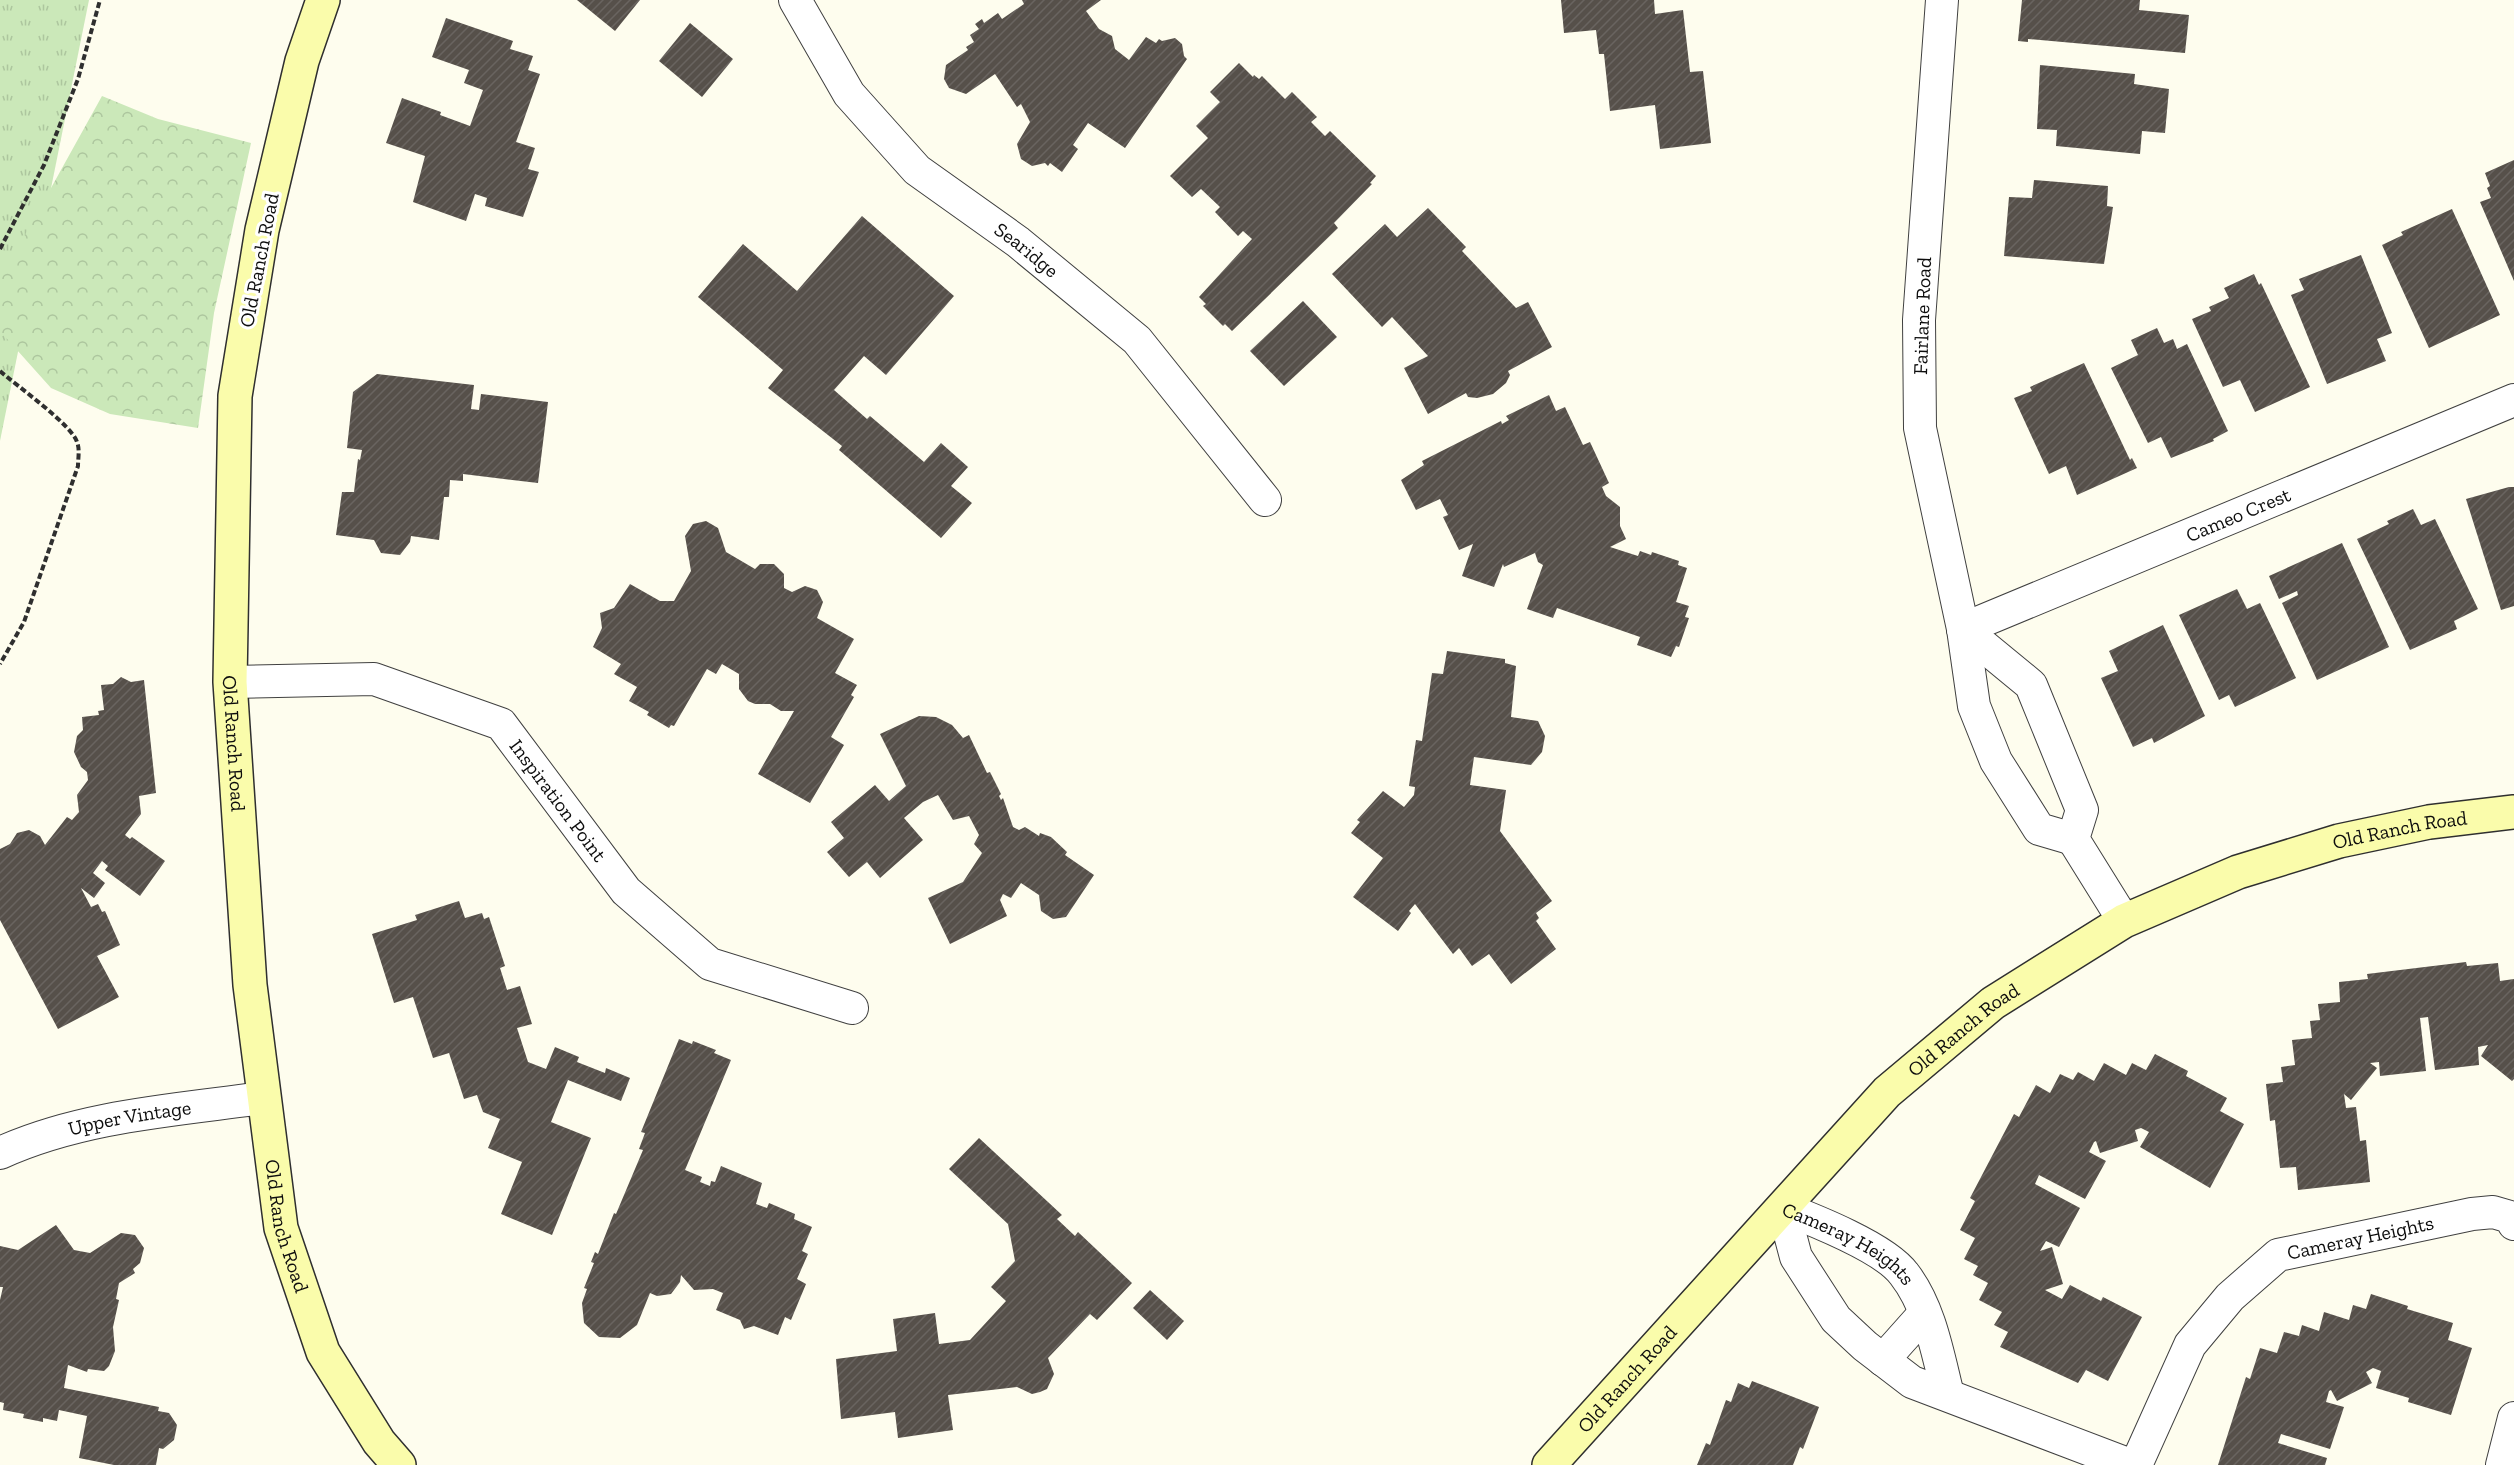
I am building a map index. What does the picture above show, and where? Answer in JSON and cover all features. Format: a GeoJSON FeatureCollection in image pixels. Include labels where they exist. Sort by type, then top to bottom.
{"type":"FeatureCollection","features":[{"type":"Feature","properties":{"kind":"street","name":"Old Ranch Road"},"geometry":{"type":"LineString","coordinates":[[323,0],[302,61],[262,230],[235,396],[230,682],[250,985],[262,1098],[281,1228],[323,1352],[379,1442],[399,1465]]}},
{"type":"Feature","properties":{"kind":"street","name":"Searidge"},"geometry":{"type":"LineString","coordinates":[[795,0],[849,94],[917,170],[1018,242],[1137,340],[1265,500]]}},
{"type":"Feature","properties":{"kind":"street","name":"Fairlane Road"},"geometry":{"type":"LineString","coordinates":[[1942,0],[1918,320],[1920,428],[1963,628],[1974,706],[1996,761],[2039,830],[2073,839]]}},
{"type":"Feature","properties":{"kind":"street","name":"Cameo Crest"},"geometry":{"type":"LineString","coordinates":[[1963,628],[2514,400]]}},
{"type":"Feature","properties":{"kind":"street"},"geometry":{"type":"LineString","coordinates":[[1963,628],[2031,685],[2082,810],[2073,839],[2124,921]]}},
{"type":"Feature","properties":{"kind":"street","name":"Inspiration Point"},"geometry":{"type":"LineString","coordinates":[[230,682],[374,679],[501,724],[626,891],[710,964],[852,1008]]}},
{"type":"Feature","properties":{"kind":"street","name":"Old Ranch Road"},"geometry":{"type":"LineString","coordinates":[[1549,1465],[1896,1084],[1993,1003],[2124,921],[2238,873],[2339,841],[2428,822],[2514,812]]}},
{"type":"Feature","properties":{"kind":"street","name":"Upper Vintage"},"geometry":{"type":"LineString","coordinates":[[0,1153],[31,1139],[132,1116],[262,1098]]}},
{"type":"Feature","properties":{"kind":"street","name":"Cameray Heights"},"geometry":{"type":"LineString","coordinates":[[1783,1208],[1816,1221],[1896,1264],[1905,1274],[1924,1314],[1948,1395]]}},
{"type":"Feature","properties":{"kind":"street","name":"Cameray Heights"},"geometry":{"type":"LineString","coordinates":[[1783,1208],[1796,1257],[1813,1288],[1836,1319],[1912,1382],[2130,1465]]}},
{"type":"Feature","properties":{"kind":"street","name":"Cameray Heights"},"geometry":{"type":"LineString","coordinates":[[2136,1465],[2190,1345],[2230,1297],[2278,1255],[2493,1212],[2510,1217],[2514,1224]]}},
{"type":"Feature","properties":{"kind":"street"},"geometry":{"type":"LineString","coordinates":[[1883,1360],[1924,1314]]}},
{"type":"Feature","properties":{"kind":"street"},"geometry":{"type":"LineString","coordinates":[[2502,1465],[2514,1418]]}},
{"type":"Feature","properties":{"kind":"path"},"geometry":{"type":"LineString","coordinates":[[0,249],[44,165],[78,79],[100,0]]}},
{"type":"Feature","properties":{"kind":"path"},"geometry":{"type":"LineString","coordinates":[[0,371],[30,398],[66,424],[78,442],[78,466],[24,622],[0,664]]}},
{"type":"Feature","properties":{"kind":"green space"},"geometry":{"type":"Polygon","coordinates":[[[0,0],[89,0],[0,441],[0,0]]]}},
{"type":"Feature","properties":{"kind":"green space"},"geometry":{"type":"Polygon","coordinates":[[[102,96],[158,119],[251,143],[214,313],[198,428],[110,414],[51,388],[0,331],[0,280],[102,96]]]}},
{"type":"Feature","properties":{"kind":"building"},"geometry":{"type":"Polygon","coordinates":[[[577,0],[640,0],[615,31],[577,0]]]}},
{"type":"Feature","properties":{"kind":"building"},"geometry":{"type":"Polygon","coordinates":[[[1022,0],[1101,0],[1086,11],[1099,29],[1112,36],[1115,49],[1129,60],[1146,37],[1156,43],[1159,39],[1162,41],[1175,38],[1182,44],[1184,56],[1187,59],[1125,148],[1088,123],[1073,145],[1078,149],[1062,172],[1050,163],[1048,166],[1045,163],[1032,166],[1021,159],[1017,144],[1030,122],[1021,104],[1017,107],[995,74],[966,94],[949,88],[944,79],[946,65],[968,50],[966,47],[974,42],[970,35],[979,29],[975,24],[982,19],[984,23],[998,13],[1002,19],[1024,4],[1022,0]]]}},
{"type":"Feature","properties":{"kind":"building"},"geometry":{"type":"Polygon","coordinates":[[[1561,0],[1654,0],[1655,14],[1683,10],[1690,72],[1703,71],[1711,143],[1660,149],[1655,105],[1610,111],[1604,54],[1599,54],[1596,30],[1564,33],[1561,0]]]}},
{"type":"Feature","properties":{"kind":"building"},"geometry":{"type":"Polygon","coordinates":[[[2022,0],[2140,0],[2139,10],[2189,15],[2185,53],[2028,39],[2028,42],[2018,41],[2022,0]]]}},
{"type":"Feature","properties":{"kind":"building"},"geometry":{"type":"Polygon","coordinates":[[[446,18],[513,41],[510,49],[533,56],[528,70],[540,74],[516,142],[535,148],[528,169],[539,172],[523,217],[485,206],[487,198],[475,194],[466,221],[413,202],[425,156],[386,143],[402,98],[441,112],[440,115],[470,126],[483,90],[464,83],[469,70],[432,57],[446,18]]]}},
{"type":"Feature","properties":{"kind":"building"},"geometry":{"type":"Polygon","coordinates":[[[690,23],[733,59],[702,97],[659,61],[690,23]]]}},
{"type":"Feature","properties":{"kind":"building"},"geometry":{"type":"Polygon","coordinates":[[[1239,63],[1253,77],[1254,75],[1259,79],[1262,76],[1285,99],[1292,92],[1317,117],[1311,122],[1325,136],[1330,131],[1376,176],[1370,183],[1372,184],[1334,223],[1338,228],[1232,331],[1225,324],[1223,326],[1203,306],[1206,304],[1199,297],[1252,239],[1243,231],[1238,236],[1215,212],[1220,207],[1201,189],[1192,197],[1170,176],[1208,138],[1196,126],[1220,102],[1210,92],[1239,63]]]}},
{"type":"Feature","properties":{"kind":"building"},"geometry":{"type":"Polygon","coordinates":[[[2040,65],[2135,74],[2134,84],[2169,89],[2165,133],[2142,131],[2140,154],[2056,146],[2057,130],[2037,129],[2040,65]]]}},
{"type":"Feature","properties":{"kind":"building"},"geometry":{"type":"Polygon","coordinates":[[[2514,160],[2514,281],[2480,202],[2491,198],[2487,188],[2490,186],[2485,173],[2514,160]]]}},
{"type":"Feature","properties":{"kind":"building"},"geometry":{"type":"Polygon","coordinates":[[[2034,180],[2108,186],[2107,206],[2113,207],[2104,264],[2004,256],[2009,197],[2032,198],[2034,180]]]}},
{"type":"Feature","properties":{"kind":"building"},"geometry":{"type":"Polygon","coordinates":[[[1428,208],[1466,247],[1462,251],[1516,308],[1528,302],[1552,347],[1508,371],[1510,375],[1506,383],[1493,394],[1477,398],[1468,397],[1466,393],[1428,414],[1404,368],[1428,356],[1392,317],[1382,327],[1332,274],[1385,224],[1397,237],[1428,208]]]}},
{"type":"Feature","properties":{"kind":"building"},"geometry":{"type":"Polygon","coordinates":[[[2452,209],[2500,315],[2429,348],[2382,245],[2403,235],[2401,232],[2452,209]]]}},
{"type":"Feature","properties":{"kind":"building"},"geometry":{"type":"Polygon","coordinates":[[[862,216],[954,296],[886,375],[864,356],[834,390],[867,419],[870,416],[924,462],[941,443],[968,467],[951,486],[972,503],[941,538],[839,450],[842,446],[768,388],[783,370],[698,297],[743,244],[797,291],[862,216]]]}},
{"type":"Feature","properties":{"kind":"building"},"geometry":{"type":"Polygon","coordinates":[[[2361,255],[2392,333],[2377,339],[2386,361],[2327,384],[2291,295],[2304,290],[2299,279],[2361,255]]]}},
{"type":"Feature","properties":{"kind":"building"},"geometry":{"type":"Polygon","coordinates":[[[2254,274],[2259,285],[2261,283],[2310,387],[2255,412],[2240,380],[2223,387],[2192,319],[2211,311],[2209,307],[2229,298],[2224,288],[2254,274]]]}},
{"type":"Feature","properties":{"kind":"building"},"geometry":{"type":"Polygon","coordinates":[[[1303,301],[1337,337],[1284,386],[1250,351],[1303,301]]]}},
{"type":"Feature","properties":{"kind":"building"},"geometry":{"type":"Polygon","coordinates":[[[2157,328],[2164,343],[2173,339],[2177,349],[2187,344],[2228,431],[2213,439],[2214,441],[2171,458],[2161,437],[2148,443],[2111,368],[2138,355],[2131,340],[2157,328]]]}},
{"type":"Feature","properties":{"kind":"building"},"geometry":{"type":"Polygon","coordinates":[[[2084,363],[2130,460],[2132,458],[2137,468],[2077,495],[2066,466],[2049,474],[2014,398],[2032,391],[2030,387],[2084,363]]]}},
{"type":"Feature","properties":{"kind":"building"},"geometry":{"type":"Polygon","coordinates":[[[377,374],[474,385],[471,409],[479,410],[481,394],[548,402],[538,483],[463,474],[463,481],[450,480],[449,497],[444,497],[439,540],[411,536],[410,542],[400,555],[381,553],[374,540],[336,535],[342,492],[354,492],[358,459],[360,460],[362,450],[347,448],[353,392],[377,374]]]}},
{"type":"Feature","properties":{"kind":"building"},"geometry":{"type":"Polygon","coordinates":[[[1549,395],[1556,411],[1565,407],[1583,445],[1590,442],[1609,483],[1602,487],[1606,496],[1620,507],[1620,526],[1626,539],[1610,547],[1638,556],[1640,551],[1651,555],[1652,552],[1679,561],[1678,565],[1687,568],[1676,602],[1689,606],[1685,617],[1689,618],[1679,647],[1676,646],[1671,657],[1637,645],[1640,637],[1557,608],[1553,618],[1527,609],[1543,565],[1538,562],[1535,553],[1504,567],[1503,564],[1494,587],[1462,576],[1473,544],[1459,550],[1443,517],[1448,515],[1440,499],[1416,510],[1401,480],[1424,465],[1422,461],[1501,421],[1502,424],[1509,420],[1506,416],[1549,395]]]}},
{"type":"Feature","properties":{"kind":"building"},"geometry":{"type":"Polygon","coordinates":[[[2514,487],[2514,606],[2501,610],[2466,499],[2514,487]]]}},
{"type":"Feature","properties":{"kind":"building"},"geometry":{"type":"Polygon","coordinates":[[[2413,509],[2421,525],[2435,519],[2478,609],[2454,621],[2457,629],[2410,650],[2357,539],[2389,524],[2387,521],[2413,509]]]}},
{"type":"Feature","properties":{"kind":"building"},"geometry":{"type":"Polygon","coordinates":[[[706,521],[718,528],[726,552],[755,569],[760,564],[774,564],[784,574],[784,588],[792,592],[805,586],[817,590],[823,602],[817,618],[854,639],[835,673],[857,685],[851,695],[854,697],[831,737],[844,745],[810,803],[758,774],[794,711],[781,711],[770,704],[755,704],[748,701],[739,689],[739,674],[722,664],[716,674],[707,669],[674,726],[671,725],[669,728],[647,715],[649,712],[629,701],[637,687],[614,674],[621,664],[593,647],[602,628],[600,613],[614,608],[630,584],[660,601],[674,601],[691,571],[685,536],[693,524],[706,521]]]}},
{"type":"Feature","properties":{"kind":"building"},"geometry":{"type":"Polygon","coordinates":[[[2342,543],[2389,647],[2317,680],[2282,603],[2298,595],[2297,591],[2279,599],[2269,576],[2342,543]]]}},
{"type":"Feature","properties":{"kind":"building"},"geometry":{"type":"Polygon","coordinates":[[[2237,589],[2247,609],[2260,603],[2296,678],[2235,707],[2229,695],[2219,700],[2179,615],[2237,589]]]}},
{"type":"Feature","properties":{"kind":"building"},"geometry":{"type":"Polygon","coordinates":[[[2163,625],[2205,716],[2154,743],[2152,738],[2133,747],[2101,678],[2118,671],[2109,651],[2163,625]]]}},
{"type":"Feature","properties":{"kind":"building"},"geometry":{"type":"Polygon","coordinates":[[[1447,651],[1505,659],[1505,663],[1516,666],[1511,717],[1538,721],[1545,736],[1542,752],[1531,765],[1474,757],[1470,785],[1506,790],[1500,831],[1552,901],[1536,913],[1539,918],[1536,921],[1556,949],[1511,984],[1489,954],[1472,966],[1459,948],[1453,954],[1415,904],[1398,931],[1353,897],[1383,858],[1351,833],[1360,822],[1357,820],[1383,791],[1404,807],[1414,795],[1415,787],[1409,786],[1416,740],[1422,741],[1432,673],[1443,674],[1447,651]]]}},
{"type":"Feature","properties":{"kind":"building"},"geometry":{"type":"Polygon","coordinates":[[[121,677],[131,682],[144,680],[156,793],[139,796],[141,814],[125,835],[130,839],[132,837],[165,861],[140,896],[105,870],[108,866],[102,861],[93,873],[105,883],[94,898],[81,888],[91,907],[98,904],[102,912],[105,911],[120,945],[97,956],[119,997],[58,1029],[0,920],[0,849],[10,844],[17,833],[29,830],[40,836],[45,845],[67,817],[72,820],[79,812],[77,795],[88,780],[87,772],[81,767],[74,752],[77,736],[83,730],[82,717],[99,715],[98,711],[104,710],[101,685],[113,684],[121,677]]]}},
{"type":"Feature","properties":{"kind":"building"},"geometry":{"type":"Polygon","coordinates":[[[919,716],[936,717],[952,725],[963,738],[969,735],[987,773],[990,772],[1001,794],[999,796],[1001,800],[1003,798],[1013,827],[1019,830],[1025,827],[1039,836],[1040,833],[1051,837],[1067,852],[1065,855],[1094,875],[1066,917],[1053,919],[1041,911],[1039,895],[1021,883],[1011,898],[1003,894],[1000,900],[1007,916],[950,944],[928,898],[963,882],[982,853],[974,844],[979,835],[969,816],[953,820],[938,795],[923,802],[904,818],[923,840],[880,878],[867,862],[849,877],[827,852],[844,838],[831,822],[875,785],[889,801],[906,786],[880,734],[919,716]]]}},
{"type":"Feature","properties":{"kind":"building"},"geometry":{"type":"Polygon","coordinates":[[[459,901],[465,918],[482,913],[484,919],[489,917],[505,966],[500,968],[507,990],[520,986],[532,1024],[517,1028],[528,1062],[546,1069],[555,1047],[579,1057],[577,1062],[605,1073],[606,1068],[630,1078],[621,1101],[568,1080],[551,1122],[591,1138],[552,1235],[501,1214],[522,1162],[488,1148],[500,1119],[483,1112],[477,1095],[464,1099],[449,1053],[433,1058],[413,997],[394,1003],[372,934],[417,920],[415,915],[459,901]]]}},
{"type":"Feature","properties":{"kind":"building"},"geometry":{"type":"Polygon","coordinates":[[[2466,962],[2467,966],[2498,963],[2500,981],[2514,979],[2514,1079],[2512,1081],[2481,1056],[2488,1045],[2478,1047],[2479,1065],[2435,1070],[2428,1017],[2420,1018],[2426,1071],[2380,1076],[2379,1062],[2370,1063],[2377,1068],[2351,1100],[2344,1094],[2346,1108],[2356,1107],[2360,1141],[2366,1140],[2370,1182],[2298,1190],[2296,1167],[2280,1168],[2275,1120],[2270,1121],[2266,1084],[2283,1082],[2281,1067],[2295,1065],[2292,1040],[2312,1038],[2310,1021],[2320,1020],[2318,1004],[2340,1002],[2339,982],[2368,979],[2367,974],[2466,962]]]}},
{"type":"Feature","properties":{"kind":"building"},"geometry":{"type":"Polygon","coordinates":[[[679,1039],[692,1044],[693,1041],[716,1050],[714,1053],[731,1060],[685,1170],[702,1177],[700,1182],[710,1186],[711,1181],[715,1182],[721,1166],[762,1183],[756,1204],[767,1208],[769,1203],[795,1214],[794,1219],[812,1227],[802,1251],[808,1254],[797,1279],[806,1284],[791,1320],[785,1317],[778,1335],[754,1326],[744,1329],[740,1320],[716,1310],[723,1293],[713,1289],[694,1290],[681,1275],[680,1282],[671,1294],[657,1296],[650,1293],[637,1325],[620,1338],[599,1337],[584,1323],[582,1303],[587,1289],[584,1288],[594,1263],[591,1262],[595,1252],[598,1254],[643,1150],[639,1149],[645,1133],[641,1132],[679,1039]]]}},
{"type":"Feature","properties":{"kind":"building"},"geometry":{"type":"Polygon","coordinates":[[[2155,1054],[2188,1071],[2186,1076],[2227,1098],[2220,1111],[2244,1124],[2210,1188],[2140,1147],[2149,1132],[2141,1128],[2135,1130],[2138,1141],[2100,1153],[2096,1141],[2094,1142],[2089,1152],[2106,1161],[2085,1199],[2039,1175],[2035,1184],[2080,1208],[2059,1247],[2046,1241],[2040,1251],[2052,1247],[2063,1284],[2045,1290],[2062,1299],[2070,1285],[2101,1301],[2103,1297],[2142,1317],[2108,1381],[2086,1370],[2078,1383],[2000,1347],[2008,1332],[1994,1325],[2002,1312],[1979,1300],[1988,1283],[1973,1275],[1978,1266],[1964,1259],[1975,1238],[1960,1230],[1975,1201],[1970,1198],[2014,1114],[2019,1117],[2036,1085],[2050,1093],[2060,1074],[2073,1080],[2078,1072],[2094,1081],[2104,1063],[2126,1075],[2132,1063],[2146,1070],[2155,1054]]]}},
{"type":"Feature","properties":{"kind":"building"},"geometry":{"type":"Polygon","coordinates":[[[979,1138],[1062,1215],[1057,1219],[1075,1236],[1078,1232],[1132,1283],[1097,1320],[1090,1314],[1048,1358],[1054,1374],[1047,1389],[1032,1394],[1017,1387],[948,1395],[953,1430],[898,1438],[895,1412],[841,1419],[836,1359],[897,1351],[893,1319],[935,1313],[939,1344],[970,1340],[1006,1301],[991,1287],[1015,1261],[1008,1224],[949,1169],[979,1138]]]}},
{"type":"Feature","properties":{"kind":"building"},"geometry":{"type":"Polygon","coordinates":[[[56,1225],[74,1250],[90,1253],[121,1233],[135,1235],[144,1248],[140,1263],[133,1269],[135,1273],[119,1283],[116,1299],[119,1300],[113,1327],[115,1351],[109,1366],[104,1371],[88,1369],[87,1372],[68,1365],[64,1388],[159,1407],[158,1411],[169,1413],[177,1425],[174,1440],[163,1449],[159,1448],[156,1465],[114,1465],[79,1458],[87,1416],[59,1410],[57,1421],[43,1418],[43,1422],[23,1418],[24,1414],[3,1410],[4,1403],[0,1402],[0,1300],[3,1287],[0,1287],[0,1246],[18,1250],[56,1225]]]}},
{"type":"Feature","properties":{"kind":"building"},"geometry":{"type":"Polygon","coordinates":[[[1150,1290],[1184,1321],[1167,1340],[1133,1308],[1150,1290]]]}},
{"type":"Feature","properties":{"kind":"building"},"geometry":{"type":"Polygon","coordinates":[[[2371,1294],[2408,1306],[2407,1309],[2453,1323],[2448,1340],[2472,1348],[2451,1415],[2408,1402],[2409,1398],[2376,1388],[2381,1371],[2373,1368],[2366,1372],[2372,1383],[2337,1401],[2331,1390],[2329,1391],[2326,1402],[2344,1407],[2330,1449],[2281,1434],[2278,1443],[2327,1458],[2325,1465],[2218,1465],[2246,1377],[2250,1379],[2260,1348],[2277,1353],[2284,1332],[2299,1336],[2302,1325],[2319,1331],[2324,1312],[2349,1320],[2353,1305],[2366,1309],[2371,1294]]]}},
{"type":"Feature","properties":{"kind":"building"},"geometry":{"type":"Polygon","coordinates":[[[1752,1381],[1819,1407],[1803,1449],[1800,1447],[1793,1465],[1697,1465],[1706,1443],[1710,1445],[1726,1400],[1731,1402],[1738,1383],[1749,1388],[1752,1381]]]}}]}
